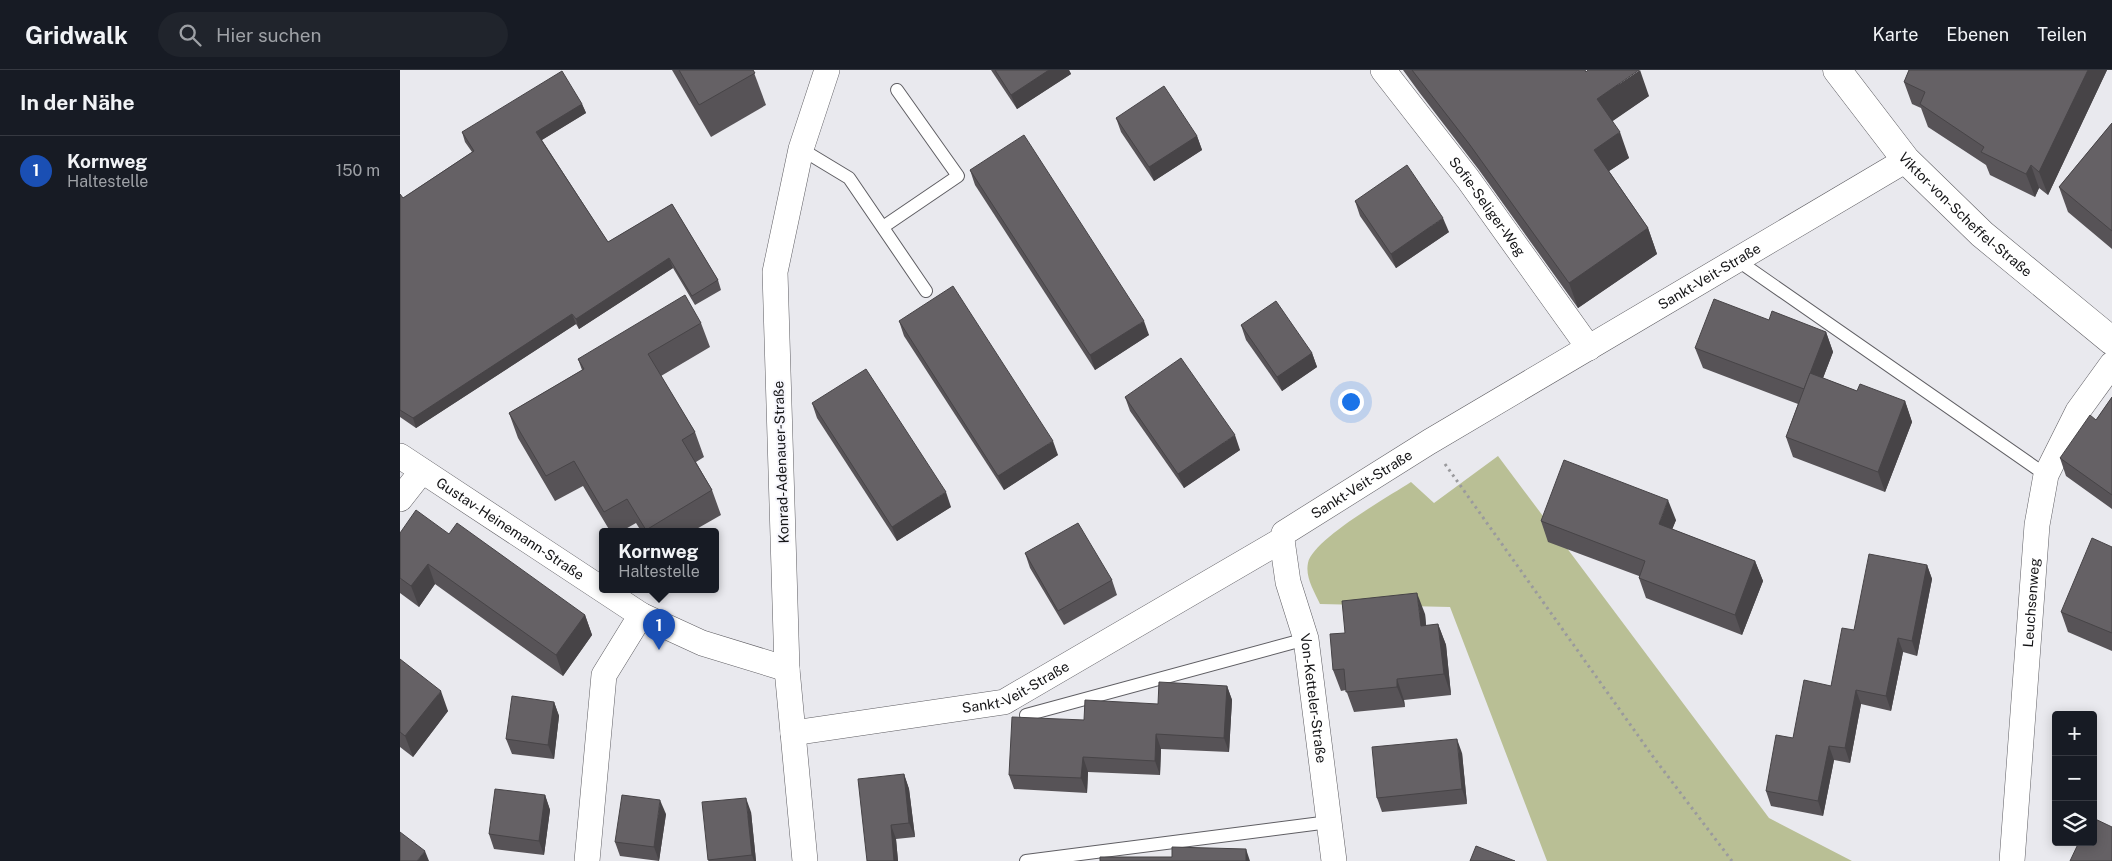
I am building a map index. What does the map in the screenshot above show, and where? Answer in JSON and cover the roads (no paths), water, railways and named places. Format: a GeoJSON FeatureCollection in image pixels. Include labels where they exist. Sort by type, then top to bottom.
{"type":"FeatureCollection","features":[{"type":"Feature","properties":{"kind":"street","name":"Konrad-Adenauer-Straße"},"geometry":{"type":"LineString","coordinates":[[805,861],[787,669],[775,272],[801,149],[827,70]]}},
{"type":"Feature","properties":{"kind":"street","name":"Sofie-Seliger-Weg"},"geometry":{"type":"LineString","coordinates":[[1383,70],[1468,179],[1589,348]]}},
{"type":"Feature","properties":{"kind":"street","name":"Viktor-von-Scheffel-Straße"},"geometry":{"type":"LineString","coordinates":[[1837,70],[1906,160],[1982,234],[2112,341]]}},
{"type":"Feature","properties":{"kind":"street","name":"Sankt-Veit-Straße"},"geometry":{"type":"LineString","coordinates":[[793,733],[1004,702],[1282,540],[1284,533],[1429,442],[1906,160]]}},
{"type":"Feature","properties":{"kind":"street","name":"Leuchsenweg"},"geometry":{"type":"LineString","coordinates":[[2012,861],[2037,525],[2046,475],[2078,411],[2112,364]]}},
{"type":"Feature","properties":{"kind":"street","name":"Gustav-Heinemann-Straße"},"geometry":{"type":"LineString","coordinates":[[400,456],[599,587]]}},
{"type":"Feature","properties":{"kind":"street"},"geometry":{"type":"LineString","coordinates":[[400,498],[422,471]]}},
{"type":"Feature","properties":{"kind":"street","name":"Von-Ketteler-Straße"},"geometry":{"type":"LineString","coordinates":[[1282,540],[1288,582],[1306,639],[1334,861]]}},
{"type":"Feature","properties":{"kind":"street","name":"Gustav-Heinemann-Straße"},"geometry":{"type":"LineString","coordinates":[[608,593],[641,615],[702,643],[787,669]]}},
{"type":"Feature","properties":{"kind":"street"},"geometry":{"type":"LineString","coordinates":[[587,861],[604,675],[641,615]]}},
{"type":"Feature","properties":{"kind":"lane"},"geometry":{"type":"LineString","coordinates":[[883,227],[958,176],[897,90]]}},
{"type":"Feature","properties":{"kind":"lane"},"geometry":{"type":"LineString","coordinates":[[801,149],[849,178],[926,291]]}},
{"type":"Feature","properties":{"kind":"lane"},"geometry":{"type":"LineString","coordinates":[[1737,260],[2046,475]]}},
{"type":"Feature","properties":{"kind":"lane"},"geometry":{"type":"LineString","coordinates":[[1026,715],[1306,639]]}},
{"type":"Feature","properties":{"kind":"lane"},"geometry":{"type":"LineString","coordinates":[[1026,861],[1329,822]]}},
{"type":"Feature","properties":{"kind":"place","name":"Kornweg"},"geometry":{"type":"Point","coordinates":[659,650]}}]}
